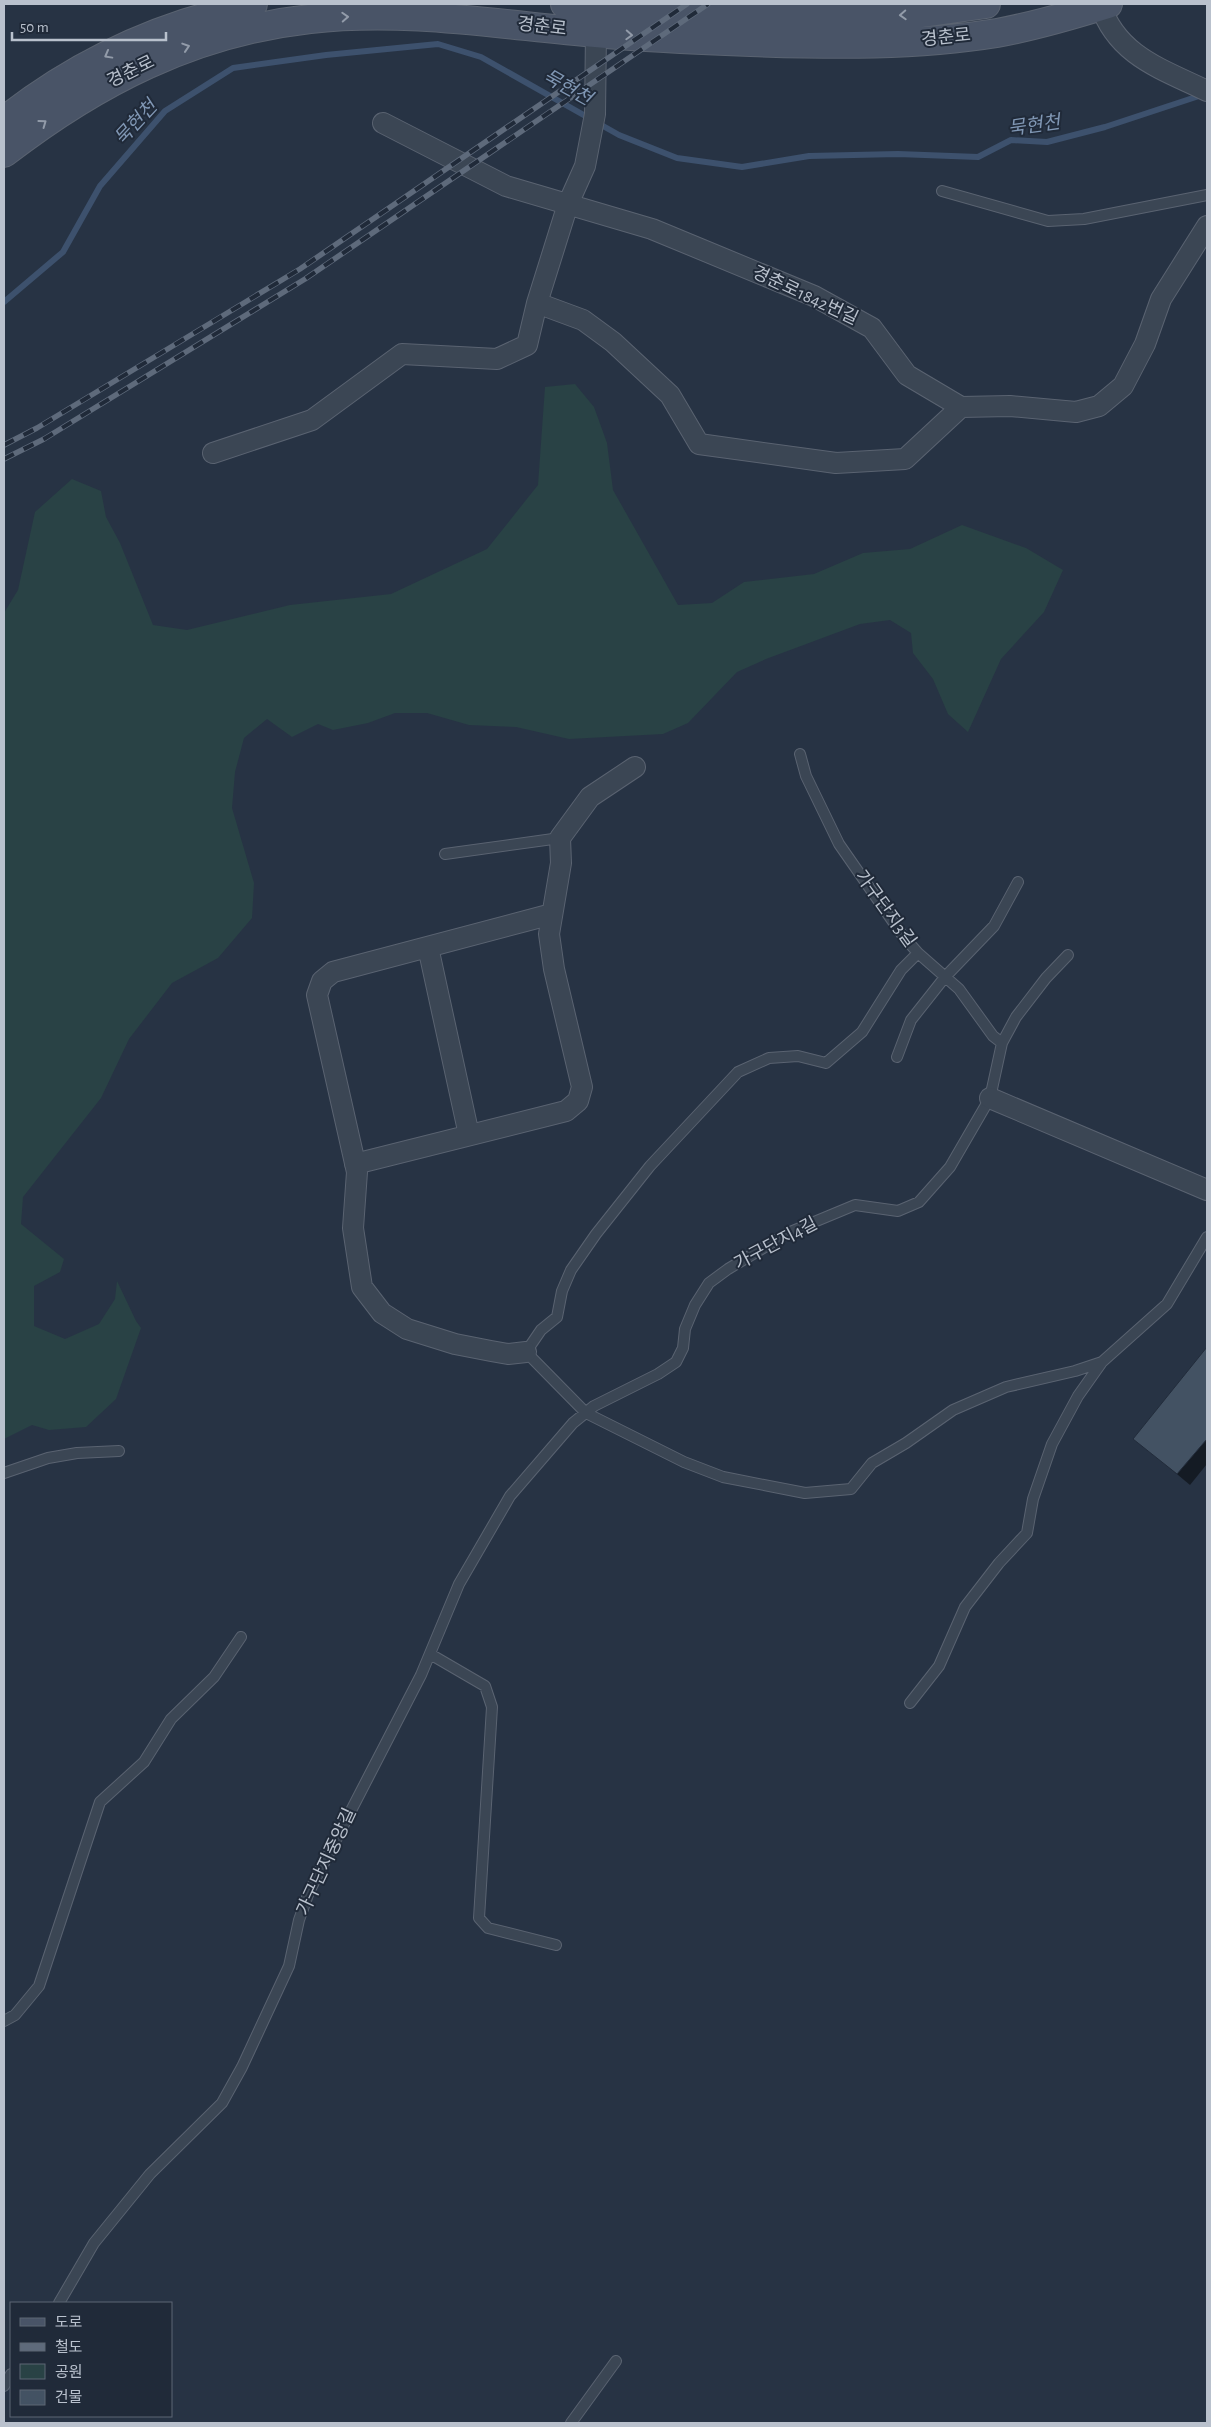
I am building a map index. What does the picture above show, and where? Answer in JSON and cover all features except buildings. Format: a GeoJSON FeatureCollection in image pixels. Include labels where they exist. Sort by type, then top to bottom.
{"type":"FeatureCollection","features":[{"type":"Feature","properties":{"kind":"street","name":"경춘로"},"geometry":{"type":"LineString","coordinates":[[4,121],[30,101],[119,48],[162,30],[253,4]]}},
{"type":"Feature","properties":{"kind":"street","name":"경춘로"},"geometry":{"type":"LineString","coordinates":[[565,4],[726,15],[838,16],[908,16],[986,4]]}},
{"type":"Feature","properties":{"kind":"street","name":"경춘로"},"geometry":{"type":"LineString","coordinates":[[4,153],[45,121],[88,94],[174,51],[209,40],[309,19],[372,15],[424,16],[506,22],[596,33],[809,44],[903,43],[998,33],[1103,5]]}},
{"type":"Feature","properties":{"kind":"street"},"geometry":{"type":"LineString","coordinates":[[1103,5],[1110,27],[1123,45],[1139,58],[1207,91]]}},
{"type":"Feature","properties":{"kind":"street"},"geometry":{"type":"LineString","coordinates":[[213,453],[312,420],[402,354],[497,359],[527,345],[537,303],[568,204],[585,166],[595,114],[596,33]]}},
{"type":"Feature","properties":{"kind":"street","name":"경춘로1842번길"},"geometry":{"type":"LineString","coordinates":[[383,123],[506,186],[652,229],[814,296],[872,328],[907,375],[961,407]]}},
{"type":"Feature","properties":{"kind":"street"},"geometry":{"type":"LineString","coordinates":[[537,303],[583,320],[613,342],[670,395],[698,444],[836,463],[905,459],[961,407],[1010,406],[1076,412],[1100,406],[1124,386],[1145,344],[1161,299],[1207,226]]}},
{"type":"Feature","properties":{"kind":"street"},"geometry":{"type":"LineString","coordinates":[[355,1164],[566,1111],[578,1101],[582,1087],[554,969],[550,934],[561,863],[560,838],[590,797],[635,768]]}},
{"type":"Feature","properties":{"kind":"street"},"geometry":{"type":"LineString","coordinates":[[526,1352],[508,1354],[456,1344],[407,1329],[382,1313],[362,1287],[353,1228],[357,1172],[317,995],[322,981],[333,972],[552,914]]}},
{"type":"Feature","properties":{"kind":"street"},"geometry":{"type":"LineString","coordinates":[[428,947],[469,1135]]}},
{"type":"Feature","properties":{"kind":"street"},"geometry":{"type":"LineString","coordinates":[[990,1098],[1207,1190]]}},
{"type":"Feature","properties":{"kind":"lane"},"geometry":{"type":"LineString","coordinates":[[838,16],[881,4]]}},
{"type":"Feature","properties":{"kind":"lane"},"geometry":{"type":"LineString","coordinates":[[942,191],[1048,221],[1084,219],[1207,196]]}},
{"type":"Feature","properties":{"kind":"lane","name":"가구단지3길"},"geometry":{"type":"LineString","coordinates":[[800,754],[806,776],[839,844],[903,936],[918,953],[960,989],[994,1036],[1002,1043]]}},
{"type":"Feature","properties":{"kind":"lane"},"geometry":{"type":"LineString","coordinates":[[445,854],[560,838]]}},
{"type":"Feature","properties":{"kind":"lane"},"geometry":{"type":"LineString","coordinates":[[897,1057],[911,1020],[945,977],[994,926],[1018,882]]}},
{"type":"Feature","properties":{"kind":"lane"},"geometry":{"type":"LineString","coordinates":[[918,953],[901,970],[862,1032],[826,1063],[798,1056],[769,1058],[738,1072],[705,1104],[650,1166],[596,1234],[572,1270],[562,1291],[557,1317],[541,1330],[526,1352],[586,1413],[684,1462],[723,1477],[805,1493],[850,1489],[872,1463],[906,1443],[954,1410],[1006,1387],[1075,1371],[1102,1362]]}},
{"type":"Feature","properties":{"kind":"lane","name":"가구단지4길"},"geometry":{"type":"LineString","coordinates":[[586,1413],[594,1406],[676,1362],[683,1348],[685,1329],[694,1305],[709,1283],[728,1269],[790,1232],[855,1206],[898,1211],[919,1202],[950,1167],[990,1098],[1002,1043],[1016,1016],[1046,978],[1068,955]]}},
{"type":"Feature","properties":{"kind":"lane"},"geometry":{"type":"LineString","coordinates":[[910,1703],[940,1666],[965,1606],[999,1563],[1027,1533],[1033,1499],[1052,1444],[1078,1396],[1102,1362],[1167,1304],[1207,1237]]}},
{"type":"Feature","properties":{"kind":"lane","name":"가구단지중앙길"},"geometry":{"type":"LineString","coordinates":[[60,2302],[94,2243],[150,2174],[222,2103],[242,2067],[289,1966],[299,1920],[309,1892],[430,1654],[459,1584],[510,1496],[572,1423],[586,1413]]}},
{"type":"Feature","properties":{"kind":"lane"},"geometry":{"type":"LineString","coordinates":[[4,1473],[48,1458],[77,1453],[119,1451]]}},
{"type":"Feature","properties":{"kind":"lane"},"geometry":{"type":"LineString","coordinates":[[4,2021],[15,2015],[39,1986],[100,1802],[144,1762],[171,1719],[214,1677],[241,1638]]}},
{"type":"Feature","properties":{"kind":"lane"},"geometry":{"type":"LineString","coordinates":[[430,1654],[486,1686],[492,1707],[479,1918],[488,1928],[556,1945]]}},
{"type":"Feature","properties":{"kind":"lane"},"geometry":{"type":"LineString","coordinates":[[572,2423],[616,2361]]}},
{"type":"Feature","properties":{"kind":"green space"},"geometry":{"type":"Polygon","coordinates":[[[575,384],[594,407],[607,443],[613,490],[678,605],[712,603],[744,582],[814,574],[863,553],[910,549],[962,525],[1026,548],[1063,570],[1044,612],[1001,659],[968,732],[948,714],[933,679],[913,653],[911,633],[890,620],[860,624],[766,659],[737,672],[688,723],[663,734],[569,739],[516,727],[469,725],[427,713],[395,713],[368,723],[333,730],[318,724],[292,737],[267,719],[244,738],[235,772],[232,808],[254,883],[252,918],[218,958],[172,983],[129,1039],[101,1098],[23,1197],[21,1224],[64,1259],[60,1272],[34,1286],[34,1326],[65,1339],[99,1324],[115,1299],[117,1281],[141,1328],[116,1399],[86,1427],[49,1430],[32,1425],[4,1439],[4,613],[18,590],[35,512],[72,479],[101,491],[106,517],[120,543],[153,625],[187,630],[290,605],[391,594],[487,549],[538,485],[545,387],[575,384]]]}},
{"type":"Feature","properties":{"kind":"waterway","name":"묵현천"},"geometry":{"type":"LineString","coordinates":[[4,302],[63,252],[100,186],[165,111],[233,68],[326,55],[438,44],[481,57],[619,135],[677,158],[742,167],[809,156],[898,154],[978,157],[1011,140],[1047,142],[1105,127],[1202,95]]}},
{"type":"Feature","properties":{"kind":"railway"},"geometry":{"type":"LineString","coordinates":[[4,445],[37,428],[300,269],[687,4]]}},
{"type":"Feature","properties":{"kind":"railway"},"geometry":{"type":"LineString","coordinates":[[4,459],[44,439],[305,279],[708,4]]}}]}
